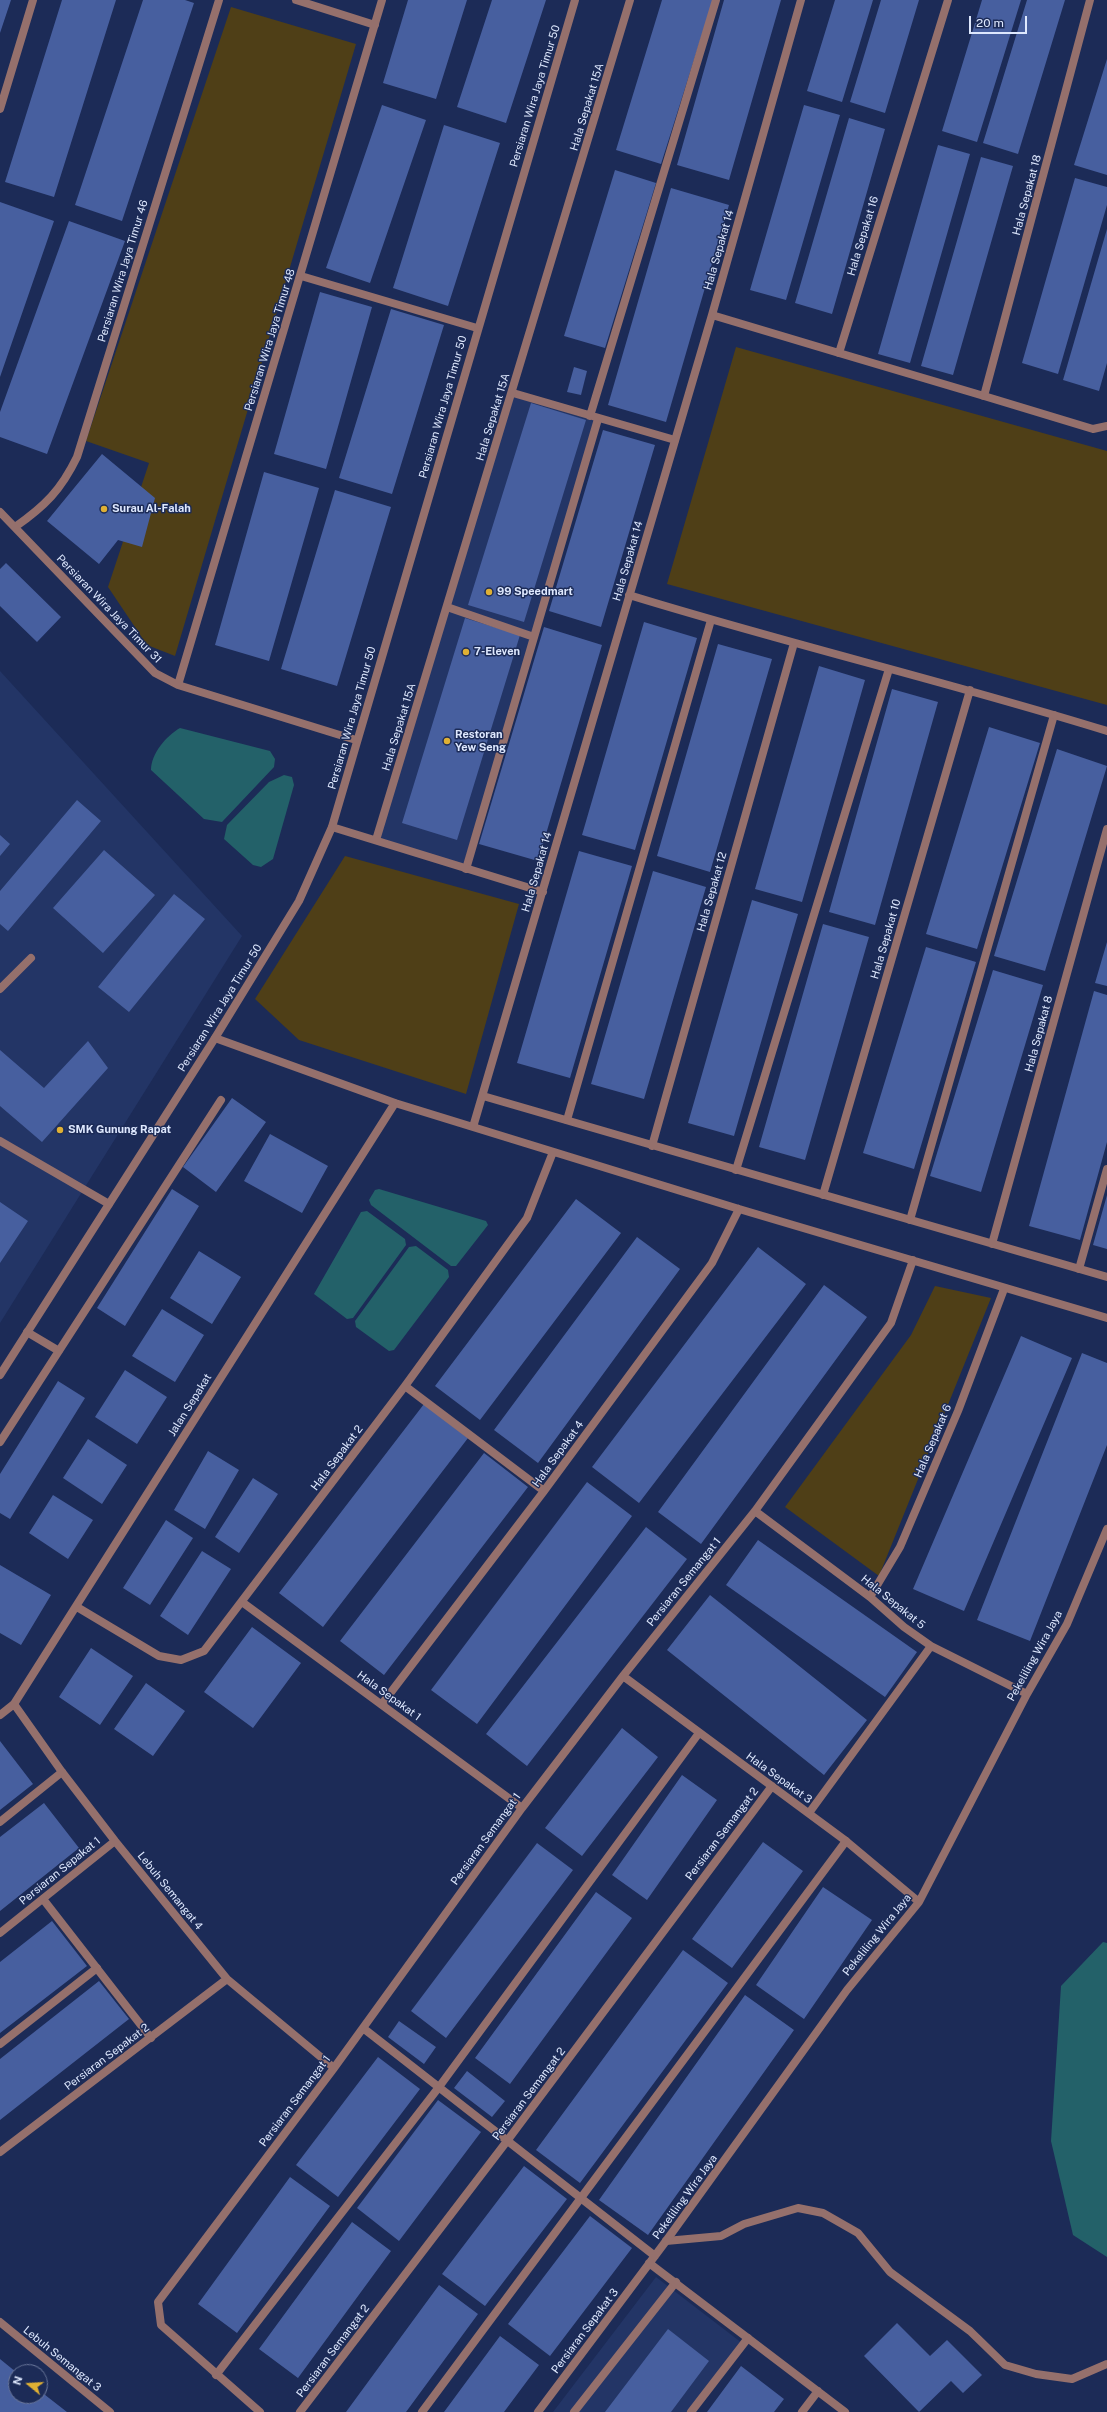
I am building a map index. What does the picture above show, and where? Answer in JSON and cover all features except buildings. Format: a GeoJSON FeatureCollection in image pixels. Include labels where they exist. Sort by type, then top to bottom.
{"type":"FeatureCollection","features":[{"type":"Feature","properties":{"kind":"street"},"geometry":{"type":"LineString","coordinates":[[0,108],[33,0]]}},
{"type":"Feature","properties":{"kind":"street","name":"Persiaran Wira Jaya Timur 46"},"geometry":{"type":"LineString","coordinates":[[15,527],[39,510],[53,496],[66,479],[77,456],[219,0]]}},
{"type":"Feature","properties":{"kind":"street"},"geometry":{"type":"LineString","coordinates":[[296,0],[375,25]]}},
{"type":"Feature","properties":{"kind":"street","name":"Persiaran Wira Jaya Timur 48"},"geometry":{"type":"LineString","coordinates":[[178,685],[382,0]]}},
{"type":"Feature","properties":{"kind":"street","name":"Persiaran Wira Jaya Timur 50"},"geometry":{"type":"LineString","coordinates":[[0,1374],[215,1038],[299,901],[332,827],[356,740],[575,0]]}},
{"type":"Feature","properties":{"kind":"street","name":"Hala Sepakat 15A"},"geometry":{"type":"LineString","coordinates":[[376,840],[513,392],[630,0]]}},
{"type":"Feature","properties":{"kind":"street"},"geometry":{"type":"LineString","coordinates":[[466,869],[534,637],[594,417],[716,0]]}},
{"type":"Feature","properties":{"kind":"street","name":"Hala Sepakat 14"},"geometry":{"type":"LineString","coordinates":[[473,1127],[712,315],[801,0]]}},
{"type":"Feature","properties":{"kind":"street","name":"Hala Sepakat 16"},"geometry":{"type":"LineString","coordinates":[[839,353],[948,0]]}},
{"type":"Feature","properties":{"kind":"street","name":"Hala Sepakat 18"},"geometry":{"type":"LineString","coordinates":[[984,396],[1090,0]]}},
{"type":"Feature","properties":{"kind":"street"},"geometry":{"type":"LineString","coordinates":[[301,276],[478,328]]}},
{"type":"Feature","properties":{"kind":"street"},"geometry":{"type":"LineString","coordinates":[[712,315],[1093,429],[1107,426]]}},
{"type":"Feature","properties":{"kind":"street"},"geometry":{"type":"LineString","coordinates":[[513,392],[675,440]]}},
{"type":"Feature","properties":{"kind":"street","name":"Persiaran Wira Jaya Timur 31"},"geometry":{"type":"LineString","coordinates":[[0,512],[156,673],[178,685],[356,740]]}},
{"type":"Feature","properties":{"kind":"street"},"geometry":{"type":"LineString","coordinates":[[630,595],[711,620],[970,690],[1107,731]]}},
{"type":"Feature","properties":{"kind":"street"},"geometry":{"type":"LineString","coordinates":[[447,607],[534,637]]}},
{"type":"Feature","properties":{"kind":"street"},"geometry":{"type":"LineString","coordinates":[[567,1120],[711,620]]}},
{"type":"Feature","properties":{"kind":"street","name":"Hala Sepakat 12"},"geometry":{"type":"LineString","coordinates":[[652,1146],[794,643]]}},
{"type":"Feature","properties":{"kind":"street"},"geometry":{"type":"LineString","coordinates":[[736,1170],[889,669]]}},
{"type":"Feature","properties":{"kind":"street","name":"Hala Sepakat 10"},"geometry":{"type":"LineString","coordinates":[[823,1195],[970,690]]}},
{"type":"Feature","properties":{"kind":"street"},"geometry":{"type":"LineString","coordinates":[[910,1220],[1054,714]]}},
{"type":"Feature","properties":{"kind":"street"},"geometry":{"type":"LineString","coordinates":[[332,827],[543,892]]}},
{"type":"Feature","properties":{"kind":"street","name":"Hala Sepakat 8"},"geometry":{"type":"LineString","coordinates":[[992,1244],[1107,829]]}},
{"type":"Feature","properties":{"kind":"street"},"geometry":{"type":"LineString","coordinates":[[0,989],[31,958]]}},
{"type":"Feature","properties":{"kind":"street"},"geometry":{"type":"LineString","coordinates":[[215,1038],[395,1103],[739,1209],[913,1260],[1004,1289],[1107,1318]]}},
{"type":"Feature","properties":{"kind":"street"},"geometry":{"type":"LineString","coordinates":[[483,1096],[1107,1278]]}},
{"type":"Feature","properties":{"kind":"street"},"geometry":{"type":"LineString","coordinates":[[0,1442],[221,1100]]}},
{"type":"Feature","properties":{"kind":"street","name":"Jalan Sepakat"},"geometry":{"type":"LineString","coordinates":[[0,1715],[14,1704],[395,1103]]}},
{"type":"Feature","properties":{"kind":"street"},"geometry":{"type":"LineString","coordinates":[[0,1141],[109,1204]]}},
{"type":"Feature","properties":{"kind":"street","name":"Hala Sepakat 2"},"geometry":{"type":"LineString","coordinates":[[76,1607],[158,1656],[181,1660],[204,1651],[405,1386],[527,1218],[553,1152]]}},
{"type":"Feature","properties":{"kind":"street"},"geometry":{"type":"LineString","coordinates":[[1079,1269],[1107,1169]]}},
{"type":"Feature","properties":{"kind":"street","name":"Hala Sepakat 4"},"geometry":{"type":"LineString","coordinates":[[382,1704],[544,1491],[712,1263],[739,1209]]}},
{"type":"Feature","properties":{"kind":"street","name":"Persiaran Semangat 1"},"geometry":{"type":"LineString","coordinates":[[260,2412],[216,2375],[161,2325],[158,2302],[334,2068],[522,1808],[623,1676],[755,1512],[890,1323],[913,1260]]}},
{"type":"Feature","properties":{"kind":"street","name":"Hala Sepakat 6"},"geometry":{"type":"LineString","coordinates":[[870,1597],[903,1540],[958,1411],[1004,1289]]}},
{"type":"Feature","properties":{"kind":"street"},"geometry":{"type":"LineString","coordinates":[[27,1332],[59,1351]]}},
{"type":"Feature","properties":{"kind":"street"},"geometry":{"type":"LineString","coordinates":[[405,1386],[544,1491]]}},
{"type":"Feature","properties":{"kind":"street","name":"Hala Sepakat 5"},"geometry":{"type":"LineString","coordinates":[[755,1512],[870,1597],[904,1627],[931,1646],[1027,1694]]}},
{"type":"Feature","properties":{"kind":"street","name":"Pekeliling Wira Jaya"},"geometry":{"type":"LineString","coordinates":[[649,2263],[847,1990],[919,1902],[1027,1694],[1067,1624],[1107,1529]]}},
{"type":"Feature","properties":{"kind":"street","name":"Hala Sepakat 1"},"geometry":{"type":"LineString","coordinates":[[242,1602],[522,1808]]}},
{"type":"Feature","properties":{"kind":"street"},"geometry":{"type":"LineString","coordinates":[[808,1813],[931,1646]]}},
{"type":"Feature","properties":{"kind":"street","name":"Hala Sepakat 3"},"geometry":{"type":"LineString","coordinates":[[623,1676],[846,1841],[919,1902]]}},
{"type":"Feature","properties":{"kind":"street","name":"Lebuh Semangat 4"},"geometry":{"type":"LineString","coordinates":[[14,1704],[62,1772],[115,1841],[227,1979],[334,2068]]}},
{"type":"Feature","properties":{"kind":"street"},"geometry":{"type":"LineString","coordinates":[[216,2375],[439,2087],[699,1733]]}},
{"type":"Feature","properties":{"kind":"street"},"geometry":{"type":"LineString","coordinates":[[0,1822],[62,1772]]}},
{"type":"Feature","properties":{"kind":"street","name":"Persiaran Semangat 2"},"geometry":{"type":"LineString","coordinates":[[300,2412],[507,2141],[772,1786]]}},
{"type":"Feature","properties":{"kind":"street","name":"Persiaran Sepakat 1"},"geometry":{"type":"LineString","coordinates":[[0,1933],[115,1841]]}},
{"type":"Feature","properties":{"kind":"street"},"geometry":{"type":"LineString","coordinates":[[422,2412],[846,1841]]}},
{"type":"Feature","properties":{"kind":"street"},"geometry":{"type":"LineString","coordinates":[[43,1899],[151,2038]]}},
{"type":"Feature","properties":{"kind":"street"},"geometry":{"type":"LineString","coordinates":[[0,2044],[97,1968]]}},
{"type":"Feature","properties":{"kind":"street","name":"Persiaran Sepakat 2"},"geometry":{"type":"LineString","coordinates":[[0,2152],[227,1979]]}},
{"type":"Feature","properties":{"kind":"street"},"geometry":{"type":"LineString","coordinates":[[363,2028],[655,2256]]}},
{"type":"Feature","properties":{"kind":"street"},"geometry":{"type":"LineString","coordinates":[[666,2241],[721,2236],[744,2224],[798,2208],[822,2214],[858,2233],[890,2272],[970,2331],[1005,2365],[1036,2374],[1072,2379],[1107,2364]]}},
{"type":"Feature","properties":{"kind":"street"},"geometry":{"type":"LineString","coordinates":[[649,2263],[676,2282],[845,2412]]}},
{"type":"Feature","properties":{"kind":"street","name":"Persiaran Sepakat 3"},"geometry":{"type":"LineString","coordinates":[[538,2412],[649,2263]]}},
{"type":"Feature","properties":{"kind":"street"},"geometry":{"type":"LineString","coordinates":[[574,2412],[676,2282]]}},
{"type":"Feature","properties":{"kind":"street","name":"Lebuh Semangat 3"},"geometry":{"type":"LineString","coordinates":[[0,2322],[110,2412]]}},
{"type":"Feature","properties":{"kind":"street"},"geometry":{"type":"LineString","coordinates":[[691,2412],[748,2338]]}},
{"type":"Feature","properties":{"kind":"street"},"geometry":{"type":"LineString","coordinates":[[802,2412],[818,2391]]}},
{"type":"Feature","properties":{"kind":"shaded area"},"geometry":{"type":"Polygon","coordinates":[[[231,7],[356,44],[175,656],[147,645],[108,587],[149,463],[86,441],[231,7]]]}},
{"type":"Feature","properties":{"kind":"shaded area"},"geometry":{"type":"Polygon","coordinates":[[[736,347],[1107,451],[1107,705],[667,584],[736,347]]]}},
{"type":"Feature","properties":{"kind":"shaded area"},"geometry":{"type":"Polygon","coordinates":[[[511,391],[598,418],[463,866],[376,840],[511,391]]]}},
{"type":"Feature","properties":{"kind":"shaded area","name":"SMK Gunung Rapat"},"geometry":{"type":"Polygon","coordinates":[[[0,671],[242,936],[0,1323],[0,671]]]}},
{"type":"Feature","properties":{"kind":"shaded area"},"geometry":{"type":"Polygon","coordinates":[[[180,728],[270,751],[275,759],[274,767],[222,822],[204,819],[151,770],[156,752],[160,746],[180,728]]]}},
{"type":"Feature","properties":{"kind":"shaded area"},"geometry":{"type":"Polygon","coordinates":[[[284,775],[292,777],[294,785],[273,859],[261,867],[253,865],[224,839],[227,825],[269,782],[284,775]]]}},
{"type":"Feature","properties":{"kind":"shaded area"},"geometry":{"type":"Polygon","coordinates":[[[345,856],[519,904],[466,1094],[299,1040],[255,999],[345,856]]]}},
{"type":"Feature","properties":{"kind":"shaded area"},"geometry":{"type":"Polygon","coordinates":[[[379,1189],[486,1221],[488,1225],[456,1266],[451,1266],[371,1205],[369,1200],[375,1190],[379,1189]]]}},
{"type":"Feature","properties":{"kind":"shaded area"},"geometry":{"type":"Polygon","coordinates":[[[367,1211],[405,1239],[406,1245],[353,1318],[347,1319],[314,1294],[361,1212],[367,1211]]]}},
{"type":"Feature","properties":{"kind":"shaded area"},"geometry":{"type":"Polygon","coordinates":[[[416,1246],[448,1270],[449,1277],[394,1350],[389,1351],[356,1327],[355,1321],[409,1247],[416,1246]]]}},
{"type":"Feature","properties":{"kind":"shaded area"},"geometry":{"type":"Polygon","coordinates":[[[935,1286],[991,1298],[879,1576],[785,1507],[911,1335],[935,1286]]]}},
{"type":"Feature","properties":{"kind":"shaded area"},"geometry":{"type":"Polygon","coordinates":[[[1103,1942],[1107,1943],[1107,2257],[1073,2235],[1051,2141],[1061,1986],[1103,1942]]]}},
{"type":"Feature","properties":{"kind":"shaded area"},"geometry":{"type":"Polygon","coordinates":[[[656,2277],[742,2343],[689,2412],[553,2412],[656,2277]]]}},
{"type":"Feature","properties":{"kind":"place","name":"Surau Al-Falah"},"geometry":{"type":"Point","coordinates":[104,509]}},
{"type":"Feature","properties":{"kind":"place","name":"99 Speedmart"},"geometry":{"type":"Point","coordinates":[489,592]}},
{"type":"Feature","properties":{"kind":"place","name":"7-Eleven"},"geometry":{"type":"Point","coordinates":[466,652]}},
{"type":"Feature","properties":{"kind":"place","name":"Restoran Yew Seng"},"geometry":{"type":"Point","coordinates":[447,741]}},
{"type":"Feature","properties":{"kind":"place","name":"SMK Gunung Rapat"},"geometry":{"type":"Point","coordinates":[60,1130]}}]}
